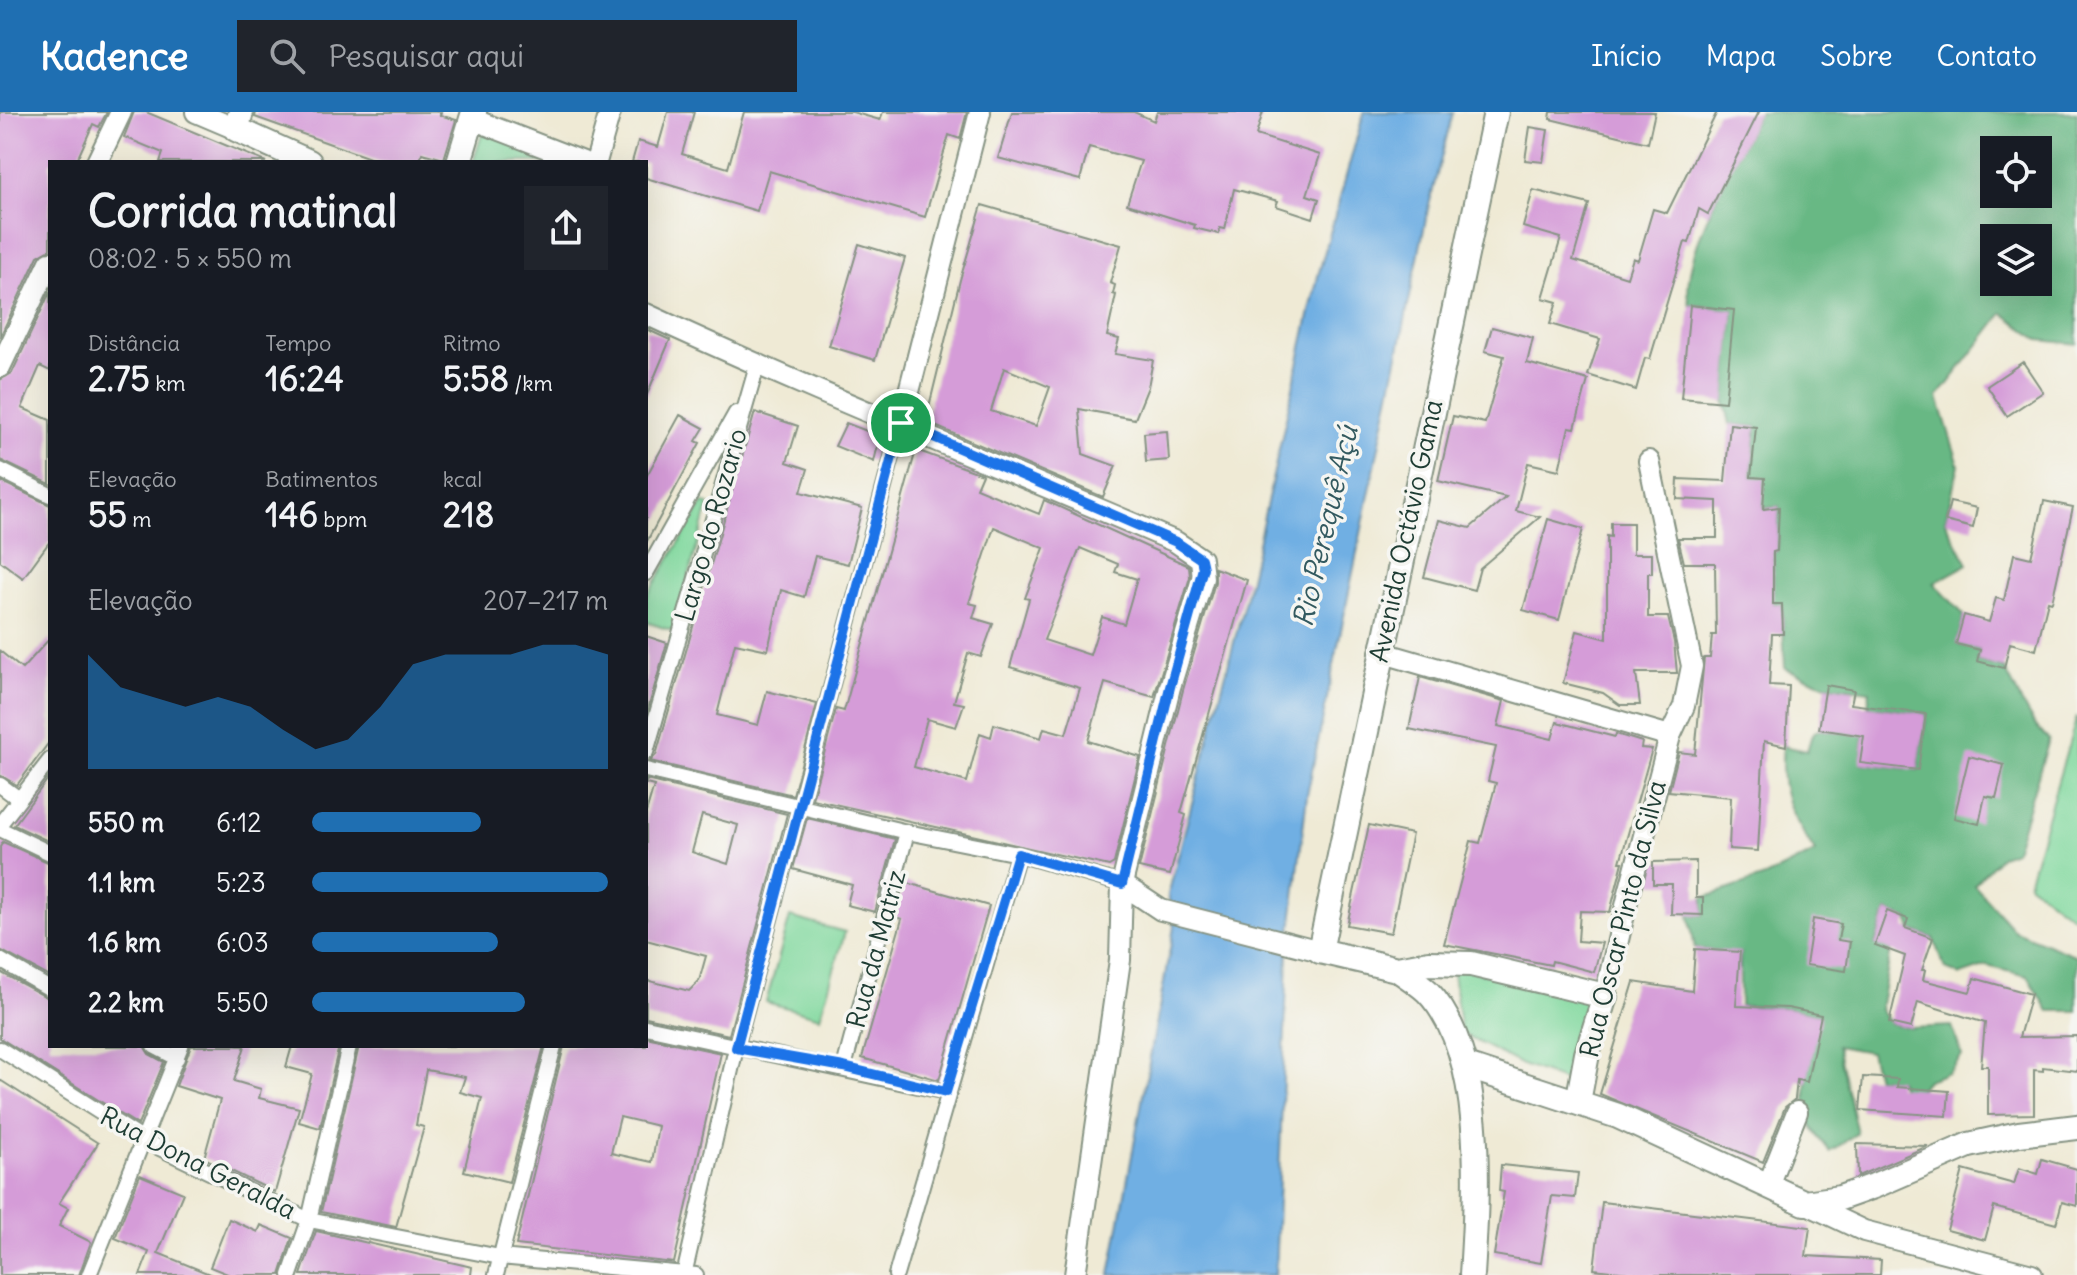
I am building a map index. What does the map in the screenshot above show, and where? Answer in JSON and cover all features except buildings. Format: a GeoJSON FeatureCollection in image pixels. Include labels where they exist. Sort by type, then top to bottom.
{"type":"FeatureCollection","features":[{"type":"Feature","properties":{"kind":"street"},"geometry":{"type":"LineString","coordinates":[[98,160],[121,112]]}},
{"type":"Feature","properties":{"kind":"street"},"geometry":{"type":"LineString","coordinates":[[196,112],[238,120],[306,160]]}},
{"type":"Feature","properties":{"kind":"street"},"geometry":{"type":"LineString","coordinates":[[597,160],[610,112]]}},
{"type":"Feature","properties":{"kind":"street"},"geometry":{"type":"LineString","coordinates":[[684,1275],[736,1048],[980,112]]}},
{"type":"Feature","properties":{"kind":"street","name":"Avenida Octávio Gama"},"geometry":{"type":"LineString","coordinates":[[1320,951],[1380,652],[1496,112]]}},
{"type":"Feature","properties":{"kind":"street"},"geometry":{"type":"LineString","coordinates":[[460,160],[473,116],[578,160]]}},
{"type":"Feature","properties":{"kind":"street"},"geometry":{"type":"LineString","coordinates":[[0,367],[48,266]]}},
{"type":"Feature","properties":{"kind":"street"},"geometry":{"type":"LineString","coordinates":[[648,315],[757,366],[901,423],[1176,542],[1201,559],[1203,578],[1170,687],[1122,884],[1120,960],[1075,1275]]}},
{"type":"Feature","properties":{"kind":"street","name":"Largo do Rozario"},"geometry":{"type":"LineString","coordinates":[[648,745],[757,366]]}},
{"type":"Feature","properties":{"kind":"street","name":"Largo do Rozario"},"geometry":{"type":"LineString","coordinates":[[648,569],[749,391]]}},
{"type":"Feature","properties":{"kind":"street","name":"Rua Oscar Pinto da Silva"},"geometry":{"type":"LineString","coordinates":[[1578,1102],[1587,1054],[1605,996],[1670,736],[1684,706],[1692,666],[1649,461]]}},
{"type":"Feature","properties":{"kind":"street"},"geometry":{"type":"LineString","coordinates":[[0,470],[48,494]]}},
{"type":"Feature","properties":{"kind":"street"},"geometry":{"type":"LineString","coordinates":[[1380,652],[1670,736]]}},
{"type":"Feature","properties":{"kind":"street"},"geometry":{"type":"LineString","coordinates":[[48,763],[0,826],[48,852]]}},
{"type":"Feature","properties":{"kind":"street"},"geometry":{"type":"LineString","coordinates":[[648,770],[802,804],[907,832],[1018,854],[1122,884],[1161,910],[1320,951],[1397,969],[1429,963],[1471,964],[1605,996]]}},
{"type":"Feature","properties":{"kind":"street"},"geometry":{"type":"LineString","coordinates":[[0,785],[19,799]]}},
{"type":"Feature","properties":{"kind":"street","name":"Rua da Matriz"},"geometry":{"type":"LineString","coordinates":[[844,1067],[907,832]]}},
{"type":"Feature","properties":{"kind":"street"},"geometry":{"type":"LineString","coordinates":[[896,1275],[946,1092],[1018,854]]}},
{"type":"Feature","properties":{"kind":"street"},"geometry":{"type":"LineString","coordinates":[[0,960],[48,988]]}},
{"type":"Feature","properties":{"kind":"street"},"geometry":{"type":"LineString","coordinates":[[1397,969],[1427,992],[1445,1019],[1466,1066],[1474,1124],[1476,1202],[1472,1275]]}},
{"type":"Feature","properties":{"kind":"street"},"geometry":{"type":"LineString","coordinates":[[648,1027],[736,1048],[844,1067],[946,1092]]}},
{"type":"Feature","properties":{"kind":"street"},"geometry":{"type":"LineString","coordinates":[[290,1275],[309,1220],[349,1048]]}},
{"type":"Feature","properties":{"kind":"street"},"geometry":{"type":"LineString","coordinates":[[496,1275],[553,1048]]}},
{"type":"Feature","properties":{"kind":"street","name":"Rua Dona Geralda"},"geometry":{"type":"LineString","coordinates":[[0,1049],[145,1141],[309,1220],[500,1257],[696,1275]]}},
{"type":"Feature","properties":{"kind":"street"},"geometry":{"type":"LineString","coordinates":[[89,1275],[179,1052]]}},
{"type":"Feature","properties":{"kind":"street"},"geometry":{"type":"LineString","coordinates":[[1466,1066],[1618,1116],[1769,1183],[1864,1231],[2032,1275]]}},
{"type":"Feature","properties":{"kind":"street"},"geometry":{"type":"LineString","coordinates":[[1769,1183],[1797,1112]]}},
{"type":"Feature","properties":{"kind":"street"},"geometry":{"type":"LineString","coordinates":[[1805,1203],[1840,1198],[1874,1186],[1969,1145],[2019,1134],[2077,1127]]}},
{"type":"Feature","properties":{"kind":"green space"},"geometry":{"type":"Polygon","coordinates":[[[1759,112],[2077,112],[2077,344],[2039,340],[2003,313],[1938,397],[1959,465],[1945,521],[1968,564],[1934,583],[1964,615],[1957,644],[1980,650],[1977,661],[2004,668],[2029,716],[2049,740],[2015,851],[2000,856],[1974,885],[2015,931],[2077,956],[2077,1011],[2049,1011],[2028,976],[1987,966],[1961,975],[1945,969],[1933,938],[1912,930],[1908,919],[1887,911],[1875,944],[1891,950],[1880,1009],[1890,1023],[1911,1028],[1952,1026],[1962,1056],[1948,1073],[1927,1080],[1914,1095],[1904,1097],[1898,1080],[1877,1078],[1870,1052],[1837,1046],[1857,1133],[1830,1152],[1812,1127],[1806,1100],[1808,1071],[1820,1015],[1788,1008],[1740,1006],[1740,953],[1695,949],[1689,915],[1703,915],[1703,898],[1765,877],[1815,852],[1788,802],[1783,777],[1783,746],[1807,751],[1812,734],[1819,729],[1864,735],[1861,763],[1918,770],[1926,714],[1868,706],[1870,691],[1826,685],[1785,668],[1782,604],[1773,604],[1773,552],[1777,551],[1779,507],[1765,508],[1752,478],[1756,427],[1730,424],[1725,402],[1734,310],[1690,305],[1688,285],[1692,261],[1725,180],[1759,112]]]}},
{"type":"Feature","properties":{"kind":"green space"},"geometry":{"type":"Polygon","coordinates":[[[483,131],[565,160],[474,160],[483,131]]]}},
{"type":"Feature","properties":{"kind":"green space"},"geometry":{"type":"Polygon","coordinates":[[[703,503],[709,504],[673,631],[648,623],[648,595],[703,503]]]}},
{"type":"Feature","properties":{"kind":"green space"},"geometry":{"type":"Polygon","coordinates":[[[2077,716],[2077,920],[2028,883],[2077,716]]]}},
{"type":"Feature","properties":{"kind":"green space"},"geometry":{"type":"Polygon","coordinates":[[[790,917],[845,932],[820,1017],[766,1002],[790,917]]]}},
{"type":"Feature","properties":{"kind":"green space"},"geometry":{"type":"Polygon","coordinates":[[[1452,966],[1586,1000],[1590,1007],[1576,1085],[1522,1065],[1461,1033],[1452,966]]]}},
{"type":"Feature","properties":{"kind":"water","name":"Rio Perequê Açú"},"geometry":{"type":"Polygon","coordinates":[[[1364,112],[1453,112],[1428,209],[1307,795],[1288,956],[1275,1275],[1110,1275],[1174,927],[1168,895],[1246,596],[1318,276],[1364,112]]]}},
{"type":"Feature","properties":{"kind":"route"},"geometry":{"type":"LineString","coordinates":[[901,423],[1176,542],[1201,559],[1203,568],[1203,578],[1170,687],[1122,884],[1018,854],[946,1092],[844,1067],[736,1048],[901,423]]}}]}
